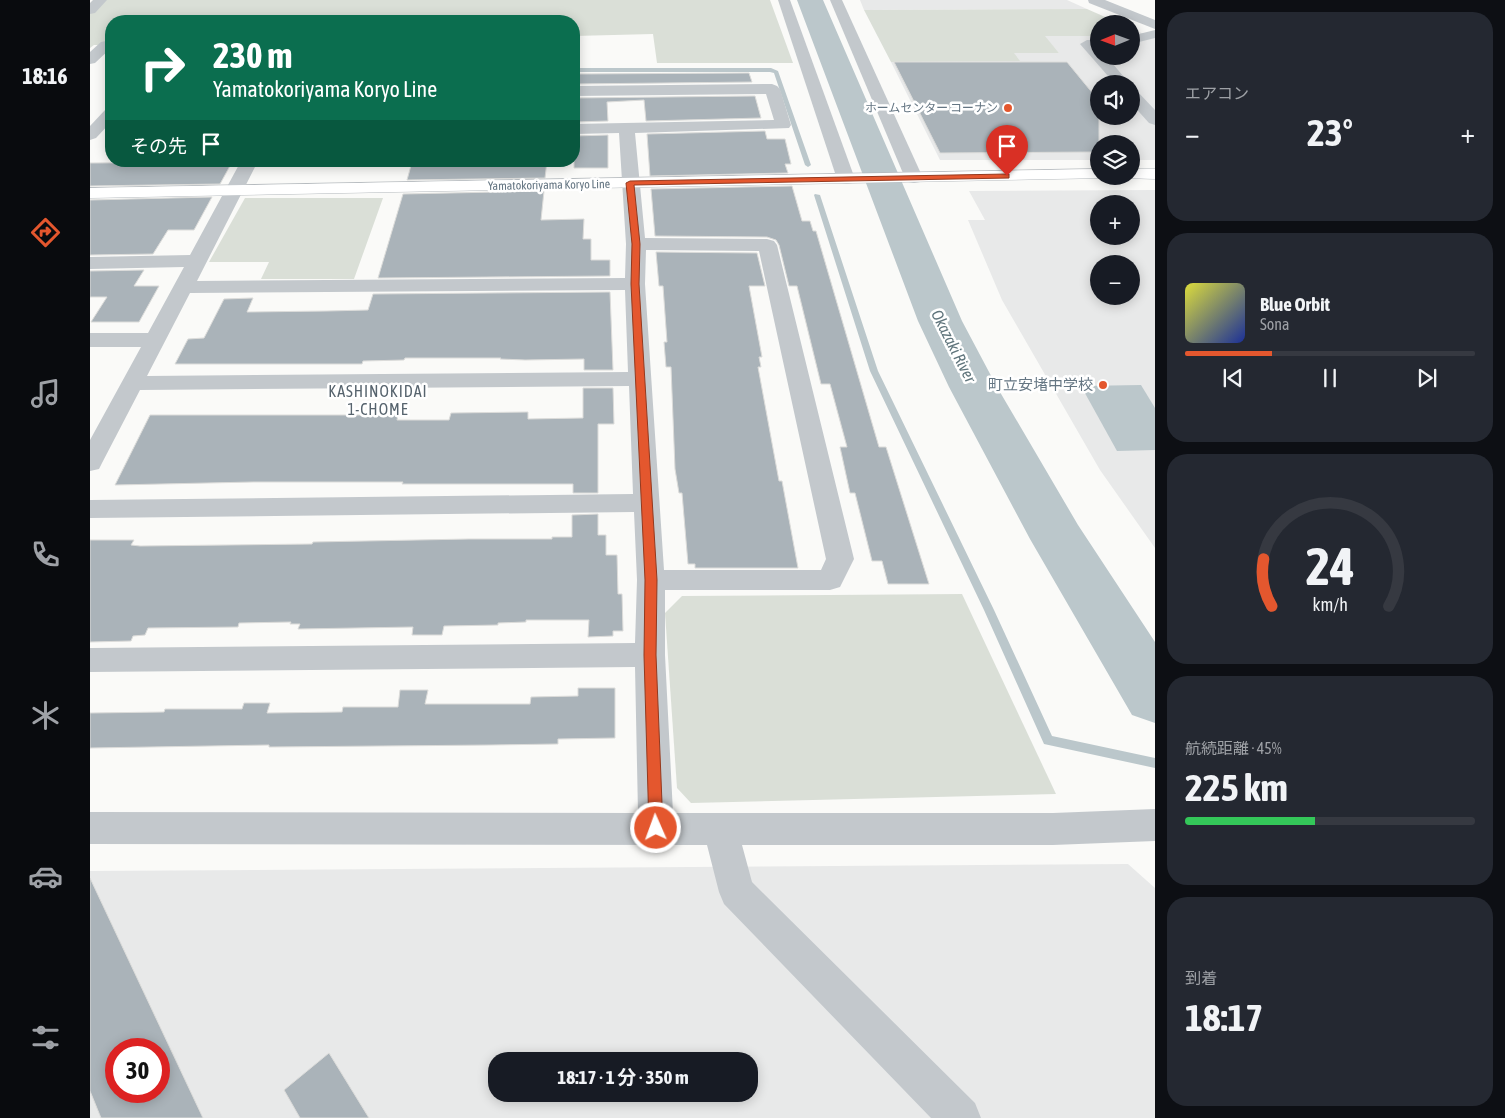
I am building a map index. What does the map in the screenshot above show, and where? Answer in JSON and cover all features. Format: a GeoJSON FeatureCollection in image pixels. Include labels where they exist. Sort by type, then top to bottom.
{"type":"FeatureCollection","features":[{"type":"Feature","properties":{"kind":"main road","name":"Yamatokoriyama Koryo Line"},"geometry":{"type":"LineString","coordinates":[[90,193],[1090,174]]}},
{"type":"Feature","properties":{"kind":"main road"},"geometry":{"type":"LineString","coordinates":[[1140,174],[1155,174]]}},
{"type":"Feature","properties":{"kind":"street"},"geometry":{"type":"LineString","coordinates":[[90,10],[101,0]]}},
{"type":"Feature","properties":{"kind":"street"},"geometry":{"type":"LineString","coordinates":[[784,0],[846,179]]}},
{"type":"Feature","properties":{"kind":"street"},"geometry":{"type":"LineString","coordinates":[[836,0],[914,178]]}},
{"type":"Feature","properties":{"kind":"street"},"geometry":{"type":"LineString","coordinates":[[1094,0],[1155,25]]}},
{"type":"Feature","properties":{"kind":"street"},"geometry":{"type":"LineString","coordinates":[[1140,37],[1155,34]]}},
{"type":"Feature","properties":{"kind":"street"},"geometry":{"type":"LineString","coordinates":[[1140,42],[1155,48]]}},
{"type":"Feature","properties":{"kind":"street"},"geometry":{"type":"LineString","coordinates":[[90,60],[105,46]]}},
{"type":"Feature","properties":{"kind":"street"},"geometry":{"type":"LineString","coordinates":[[1106,65],[1115,75]]}},
{"type":"Feature","properties":{"kind":"street"},"geometry":{"type":"LineString","coordinates":[[580,91],[772,89],[783,126],[580,129]]}},
{"type":"Feature","properties":{"kind":"street"},"geometry":{"type":"LineString","coordinates":[[1140,103],[1155,120]]}},
{"type":"Feature","properties":{"kind":"street"},"geometry":{"type":"LineString","coordinates":[[90,135],[105,119]]}},
{"type":"Feature","properties":{"kind":"street"},"geometry":{"type":"LineString","coordinates":[[627,129],[636,244],[635,284],[651,580],[650,655],[656,828]]}},
{"type":"Feature","properties":{"kind":"street"},"geometry":{"type":"LineString","coordinates":[[90,135],[105,135]]}},
{"type":"Feature","properties":{"kind":"street"},"geometry":{"type":"LineString","coordinates":[[90,463],[97,437],[132,383],[156,340],[247,167]]}},
{"type":"Feature","properties":{"kind":"street"},"geometry":{"type":"LineString","coordinates":[[636,244],[767,245],[840,559],[830,580],[651,580]]}},
{"type":"Feature","properties":{"kind":"street"},"geometry":{"type":"LineString","coordinates":[[90,263],[196,261]]}},
{"type":"Feature","properties":{"kind":"street"},"geometry":{"type":"LineString","coordinates":[[183,287],[635,284]]}},
{"type":"Feature","properties":{"kind":"street"},"geometry":{"type":"LineString","coordinates":[[90,340],[156,340]]}},
{"type":"Feature","properties":{"kind":"street"},"geometry":{"type":"LineString","coordinates":[[132,383],[640,379]]}},
{"type":"Feature","properties":{"kind":"street"},"geometry":{"type":"LineString","coordinates":[[90,508],[646,503]]}},
{"type":"Feature","properties":{"kind":"street"},"geometry":{"type":"LineString","coordinates":[[90,660],[650,655]]}},
{"type":"Feature","properties":{"kind":"street"},"geometry":{"type":"LineString","coordinates":[[90,828],[1152,830]]}},
{"type":"Feature","properties":{"kind":"street"},"geometry":{"type":"LineString","coordinates":[[720,829],[737,892],[960,1118]]}},
{"type":"Feature","properties":{"kind":"shaded area"},"geometry":{"type":"Polygon","coordinates":[[[104,0],[770,0],[793,63],[657,63],[653,34],[580,36],[580,15],[105,15],[105,45],[94,45],[90,48],[90,12],[104,0]]]}},
{"type":"Feature","properties":{"kind":"shaded area"},"geometry":{"type":"Polygon","coordinates":[[[860,0],[1067,0],[1087,9],[864,10],[860,0]]]}},
{"type":"Feature","properties":{"kind":"shaded area"},"geometry":{"type":"Polygon","coordinates":[[[1087,9],[1101,15],[1090,15],[1090,36],[1045,36],[1059,53],[1014,53],[1020,61],[891,62],[864,10],[1087,9]]]}},
{"type":"Feature","properties":{"kind":"shaded area","name":"ホームセンター コーナン"},"geometry":{"type":"Polygon","coordinates":[[[1140,32],[1155,38],[1155,160],[1140,160],[1140,135],[1090,135],[1090,160],[940,160],[891,62],[1019,61],[1013,53],[1059,53],[1044,36],[1090,36],[1090,65],[1140,65],[1140,32]]]}},
{"type":"Feature","properties":{"kind":"shaded area","name":"町立安堵中学校"},"geometry":{"type":"Polygon","coordinates":[[[1155,190],[1155,548],[1100,470],[1002,300],[968,220],[985,220],[969,191],[1155,190]]]}},
{"type":"Feature","properties":{"kind":"shaded area"},"geometry":{"type":"Polygon","coordinates":[[[245,198],[383,198],[354,279],[261,279],[269,262],[209,262],[245,198]]]}},
{"type":"Feature","properties":{"kind":"shaded area"},"geometry":{"type":"Polygon","coordinates":[[[1141,385],[1155,408],[1155,450],[1117,451],[1081,386],[1141,385]]]}},
{"type":"Feature","properties":{"kind":"shaded area"},"geometry":{"type":"Polygon","coordinates":[[[962,594],[1056,794],[691,803],[677,788],[665,613],[682,596],[962,594]]]}},
{"type":"Feature","properties":{"kind":"shaded area"},"geometry":{"type":"Polygon","coordinates":[[[1128,864],[1155,888],[1155,1118],[90,1118],[90,871],[1128,864]]]}},
{"type":"Feature","properties":{"kind":"building","name":"ホームセンター コーナン"},"geometry":{"type":"Polygon","coordinates":[[[894,62],[1067,62],[1090,90],[1090,125],[1099,125],[1099,135],[1090,135],[1090,152],[940,153],[894,62]]]}},
{"type":"Feature","properties":{"kind":"building"},"geometry":{"type":"Polygon","coordinates":[[[749,73],[752,82],[580,84],[580,74],[749,73]]]}},
{"type":"Feature","properties":{"kind":"building"},"geometry":{"type":"Polygon","coordinates":[[[755,96],[761,118],[646,121],[644,100],[607,102],[608,121],[580,122],[580,98],[755,96]]]}},
{"type":"Feature","properties":{"kind":"building"},"geometry":{"type":"Polygon","coordinates":[[[765,131],[767,139],[785,139],[791,164],[785,164],[788,173],[650,176],[647,134],[765,131]]]}},
{"type":"Feature","properties":{"kind":"building"},"geometry":{"type":"Polygon","coordinates":[[[608,135],[608,168],[574,168],[580,167],[580,136],[608,135]]]}},
{"type":"Feature","properties":{"kind":"building"},"geometry":{"type":"Polygon","coordinates":[[[90,163],[105,163],[105,167],[229,167],[220,184],[90,186],[90,163]]]}},
{"type":"Feature","properties":{"kind":"building"},"geometry":{"type":"Polygon","coordinates":[[[411,167],[546,167],[545,178],[407,180],[411,167]]]}},
{"type":"Feature","properties":{"kind":"building"},"geometry":{"type":"Polygon","coordinates":[[[792,186],[802,221],[810,221],[813,231],[816,231],[879,447],[886,447],[929,584],[888,584],[882,561],[872,561],[855,493],[850,493],[840,447],[847,447],[830,384],[821,384],[797,286],[789,286],[779,245],[776,240],[767,237],[655,236],[651,189],[792,186]]]}},
{"type":"Feature","properties":{"kind":"building"},"geometry":{"type":"Polygon","coordinates":[[[544,191],[541,220],[584,219],[583,239],[591,239],[591,260],[610,260],[610,276],[378,278],[403,194],[544,191]]]}},
{"type":"Feature","properties":{"kind":"building"},"geometry":{"type":"Polygon","coordinates":[[[212,197],[194,230],[168,230],[153,254],[90,255],[90,200],[212,197]]]}},
{"type":"Feature","properties":{"kind":"building"},"geometry":{"type":"Polygon","coordinates":[[[656,252],[757,253],[765,286],[749,286],[762,357],[759,357],[761,367],[758,367],[779,481],[782,481],[798,568],[695,568],[695,564],[688,564],[682,493],[679,493],[675,469],[671,367],[666,367],[664,342],[667,342],[663,286],[659,286],[656,252]]]}},
{"type":"Feature","properties":{"kind":"building"},"geometry":{"type":"Polygon","coordinates":[[[144,270],[134,286],[159,286],[139,322],[91,322],[107,297],[90,297],[90,271],[144,270]]]}},
{"type":"Feature","properties":{"kind":"building"},"geometry":{"type":"Polygon","coordinates":[[[610,292],[613,370],[584,370],[584,359],[405,358],[404,360],[363,361],[362,364],[175,364],[188,339],[204,338],[224,299],[253,298],[247,312],[327,311],[368,310],[373,294],[610,292]]]}},
{"type":"Feature","properties":{"kind":"building"},"geometry":{"type":"Polygon","coordinates":[[[583,388],[613,388],[614,424],[598,424],[598,493],[573,493],[573,484],[253,482],[115,485],[150,415],[398,415],[397,420],[449,420],[451,413],[528,412],[528,419],[583,418],[583,388]]]}},
{"type":"Feature","properties":{"kind":"building"},"geometry":{"type":"Polygon","coordinates":[[[598,514],[598,535],[606,535],[606,555],[617,555],[618,594],[622,594],[623,631],[613,631],[613,636],[588,637],[589,620],[526,620],[526,622],[498,623],[498,625],[444,626],[442,635],[412,635],[413,627],[298,629],[300,624],[290,624],[291,622],[239,623],[238,627],[148,628],[145,635],[133,636],[131,641],[90,642],[90,540],[134,540],[131,545],[140,546],[552,539],[552,537],[572,537],[572,515],[598,514]]]}},
{"type":"Feature","properties":{"kind":"building"},"geometry":{"type":"Polygon","coordinates":[[[578,688],[615,688],[615,738],[558,739],[558,744],[90,748],[90,713],[164,712],[165,709],[242,709],[244,703],[270,703],[267,713],[342,712],[343,707],[398,707],[400,690],[428,690],[425,704],[530,704],[531,697],[578,696],[578,688]]]}},
{"type":"Feature","properties":{"kind":"building"},"geometry":{"type":"Polygon","coordinates":[[[90,878],[165,1038],[105,1038],[105,1103],[170,1103],[170,1048],[203,1118],[101,1118],[90,1091],[90,878]]]}},
{"type":"Feature","properties":{"kind":"building"},"geometry":{"type":"Polygon","coordinates":[[[329,1053],[369,1118],[300,1118],[284,1090],[329,1053]]]}},
{"type":"Feature","properties":{"kind":"waterway","name":"Okazaki River"},"geometry":{"type":"LineString","coordinates":[[810,0],[940,321],[973,387],[1058,539],[1155,696]]}},
{"type":"Feature","properties":{"kind":"waterway"},"geometry":{"type":"LineString","coordinates":[[580,70],[771,70],[776,72],[808,165]]}},
{"type":"Feature","properties":{"kind":"waterway"},"geometry":{"type":"LineString","coordinates":[[817,195],[874,371],[989,610],[1048,740],[1155,763]]}},
{"type":"Feature","properties":{"kind":"place","name":"ホームセンター コーナン"},"geometry":{"type":"Point","coordinates":[1008,108]}},
{"type":"Feature","properties":{"kind":"place","name":"町立安堵中学校"},"geometry":{"type":"Point","coordinates":[1103,385]}},
{"type":"Feature","properties":{"kind":"district","name":"KASHINOKIDAI 1-CHOME"},"geometry":{"type":"Point","coordinates":[378,400]}},
{"type":"Feature","properties":{"kind":"route"},"geometry":{"type":"LineString","coordinates":[[656,828],[650,655],[651,580],[635,284],[636,244],[630,183],[1007,176]]}}]}
